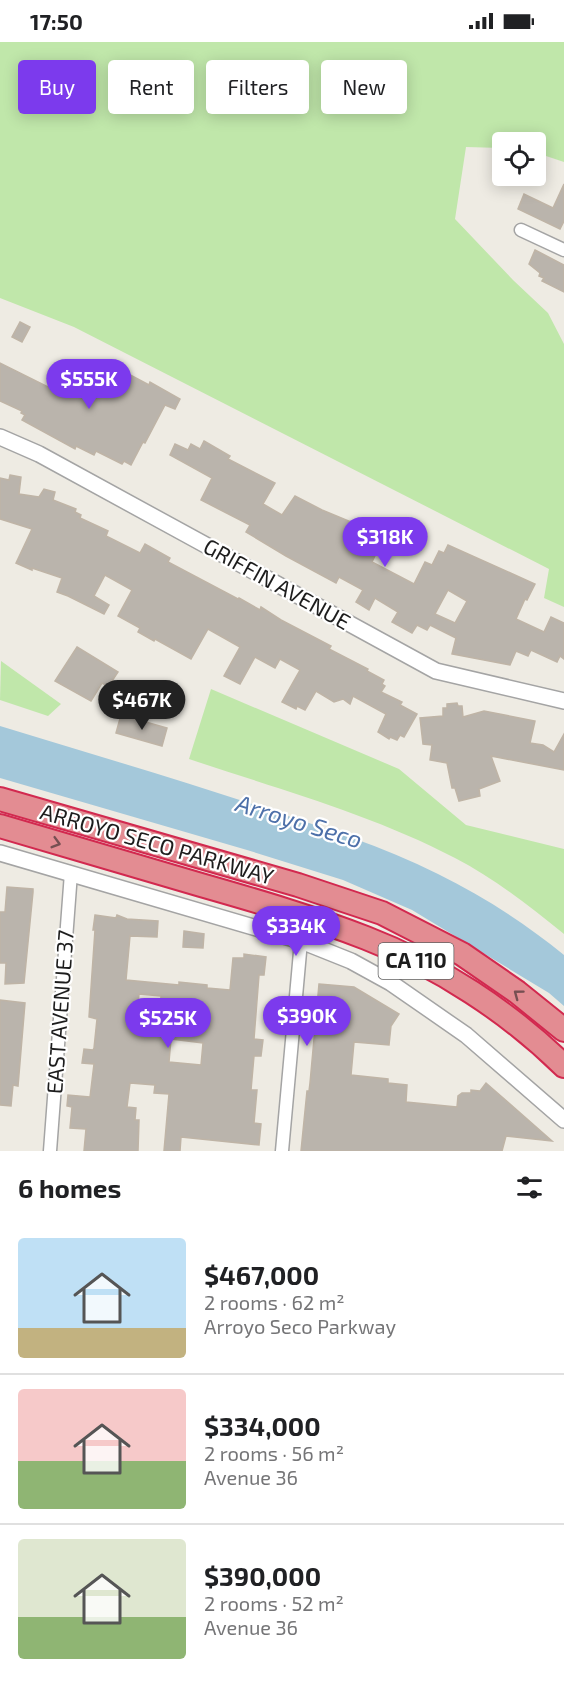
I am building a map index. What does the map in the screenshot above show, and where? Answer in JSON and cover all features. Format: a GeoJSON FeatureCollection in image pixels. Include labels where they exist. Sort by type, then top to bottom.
{"type":"FeatureCollection","features":[{"type":"Feature","properties":{"kind":"highway","name":"ARROYO SECO PARKWAY"},"geometry":{"type":"LineString","coordinates":[[0,799],[298,885],[382,913],[462,954],[517,992],[564,1030]]}},
{"type":"Feature","properties":{"kind":"highway","name":"ARROYO SECO PARKWAY"},"geometry":{"type":"LineString","coordinates":[[0,826],[288,910],[368,939],[439,972],[508,1018],[544,1046],[564,1066]]}},
{"type":"Feature","properties":{"kind":"street"},"geometry":{"type":"LineString","coordinates":[[521,230],[564,250]]}},
{"type":"Feature","properties":{"kind":"street","name":"GRIFFIN AVENUE"},"geometry":{"type":"LineString","coordinates":[[0,437],[39,453],[436,671],[564,701]]}},
{"type":"Feature","properties":{"kind":"street"},"geometry":{"type":"LineString","coordinates":[[0,853],[301,941],[351,961],[391,983],[466,1035],[564,1120]]}},
{"type":"Feature","properties":{"kind":"street","name":"EAST AVENUE 37"},"geometry":{"type":"LineString","coordinates":[[50,1151],[71,873]]}},
{"type":"Feature","properties":{"kind":"street"},"geometry":{"type":"LineString","coordinates":[[282,1151],[301,941]]}},
{"type":"Feature","properties":{"kind":"green space"},"geometry":{"type":"Polygon","coordinates":[[[0,42],[564,42],[564,162],[546,156],[546,132],[492,132],[492,148],[466,147],[455,219],[548,313],[564,344],[564,607],[544,598],[549,569],[74,327],[0,298],[0,42]]]}},
{"type":"Feature","properties":{"kind":"green space"},"geometry":{"type":"Polygon","coordinates":[[[1,661],[61,704],[48,716],[0,700],[1,661]]]}},
{"type":"Feature","properties":{"kind":"green space"},"geometry":{"type":"Polygon","coordinates":[[[211,689],[399,769],[466,825],[564,849],[564,934],[498,884],[423,842],[324,803],[189,759],[211,689]]]}},
{"type":"Feature","properties":{"kind":"water","name":"Arroyo Seco"},"geometry":{"type":"Polygon","coordinates":[[[0,726],[330,830],[438,874],[504,911],[564,955],[564,1006],[549,993],[412,910],[343,880],[0,778],[0,726]]]}},
{"type":"Feature","properties":{"kind":"building"},"geometry":{"type":"Polygon","coordinates":[[[564,184],[564,221],[560,229],[518,209],[524,194],[553,208],[564,184]]]}},
{"type":"Feature","properties":{"kind":"building"},"geometry":{"type":"Polygon","coordinates":[[[535,250],[564,265],[564,292],[542,281],[544,278],[539,276],[540,273],[529,264],[535,250]]]}},
{"type":"Feature","properties":{"kind":"building"},"geometry":{"type":"Polygon","coordinates":[[[20,322],[30,327],[22,342],[12,337],[20,322]]]}},
{"type":"Feature","properties":{"kind":"building"},"geometry":{"type":"Polygon","coordinates":[[[66,362],[76,368],[73,373],[107,393],[121,370],[149,385],[150,382],[180,399],[175,409],[165,405],[131,465],[124,461],[122,464],[96,451],[94,455],[76,446],[75,449],[22,420],[25,415],[21,413],[22,411],[0,401],[0,363],[52,389],[66,362]]]}},
{"type":"Feature","properties":{"kind":"building"},"geometry":{"type":"Polygon","coordinates":[[[204,441],[230,456],[228,459],[275,483],[263,504],[282,515],[295,496],[361,526],[357,533],[380,545],[372,562],[414,584],[425,562],[432,565],[439,551],[444,553],[448,545],[535,584],[516,619],[544,632],[551,617],[564,623],[564,659],[560,656],[557,662],[531,650],[528,656],[516,651],[510,665],[452,654],[456,638],[430,625],[427,630],[417,625],[412,633],[392,622],[398,612],[375,598],[369,610],[356,602],[363,590],[339,577],[336,583],[286,556],[246,532],[250,525],[201,500],[212,478],[170,455],[175,444],[188,450],[191,444],[200,449],[204,441]],[[448,590],[435,614],[455,623],[467,601],[448,590]]]}},
{"type":"Feature","properties":{"kind":"building"},"geometry":{"type":"Polygon","coordinates":[[[10,475],[21,477],[19,494],[39,497],[44,489],[55,492],[53,500],[76,509],[75,512],[81,515],[80,518],[108,531],[106,536],[140,553],[145,544],[170,558],[168,562],[260,610],[261,607],[331,646],[329,649],[368,669],[367,671],[384,680],[382,684],[385,686],[381,692],[402,702],[400,705],[417,714],[404,737],[400,735],[397,740],[390,737],[389,739],[378,732],[386,714],[353,696],[350,704],[343,699],[334,702],[316,691],[305,710],[297,706],[296,709],[282,702],[300,670],[280,659],[275,668],[255,657],[240,684],[224,676],[240,647],[208,629],[191,659],[155,639],[154,641],[138,632],[140,628],[118,616],[132,590],[105,575],[94,596],[109,605],[104,614],[57,592],[62,578],[16,563],[32,529],[0,519],[0,478],[9,480],[10,475]]]}},
{"type":"Feature","properties":{"kind":"building"},"geometry":{"type":"Polygon","coordinates":[[[77,647],[118,672],[108,687],[102,683],[91,701],[55,681],[77,647]]]}},
{"type":"Feature","properties":{"kind":"building"},"geometry":{"type":"Polygon","coordinates":[[[457,703],[458,706],[462,706],[463,717],[484,711],[535,721],[530,743],[543,745],[554,752],[564,734],[564,770],[491,756],[500,781],[479,789],[480,796],[459,801],[455,788],[452,788],[447,763],[430,760],[432,745],[423,744],[420,718],[443,716],[443,708],[447,708],[447,704],[457,703]]]}},
{"type":"Feature","properties":{"kind":"building"},"geometry":{"type":"Polygon","coordinates":[[[121,715],[167,728],[162,746],[116,733],[121,715]]]}},
{"type":"Feature","properties":{"kind":"building"},"geometry":{"type":"Polygon","coordinates":[[[7,887],[33,889],[24,983],[5,984],[6,963],[0,963],[0,912],[5,912],[7,887]]]}},
{"type":"Feature","properties":{"kind":"building"},"geometry":{"type":"Polygon","coordinates":[[[95,915],[116,918],[117,915],[127,919],[158,921],[157,937],[130,936],[126,980],[179,985],[179,982],[230,990],[233,958],[244,958],[244,954],[266,957],[264,975],[259,975],[254,1039],[263,1040],[261,1056],[254,1056],[251,1090],[257,1090],[254,1123],[261,1124],[259,1145],[181,1137],[180,1151],[164,1151],[169,1094],[154,1093],[155,1085],[130,1083],[127,1107],[136,1108],[135,1120],[139,1120],[138,1151],[84,1151],[86,1129],[70,1128],[72,1107],[67,1106],[68,1095],[90,1097],[94,1064],[82,1063],[84,1049],[93,1050],[94,1048],[97,1019],[89,1017],[95,930],[93,930],[95,915]],[[139,994],[136,1026],[159,1028],[161,996],[139,994]],[[171,1039],[169,1062],[201,1065],[203,1043],[171,1039]]]}},
{"type":"Feature","properties":{"kind":"building"},"geometry":{"type":"Polygon","coordinates":[[[184,931],[204,934],[203,948],[183,947],[184,931]]]}},
{"type":"Feature","properties":{"kind":"building"},"geometry":{"type":"Polygon","coordinates":[[[319,984],[354,987],[399,1014],[391,1026],[389,1045],[354,1042],[351,1075],[388,1079],[388,1083],[407,1085],[406,1102],[457,1107],[458,1096],[462,1093],[471,1093],[471,1090],[480,1091],[486,1083],[552,1141],[506,1136],[502,1151],[301,1151],[319,984]]]}},
{"type":"Feature","properties":{"kind":"building"},"geometry":{"type":"Polygon","coordinates":[[[0,1000],[25,1003],[18,1086],[13,1085],[11,1106],[0,1105],[0,1000]]]}}]}
